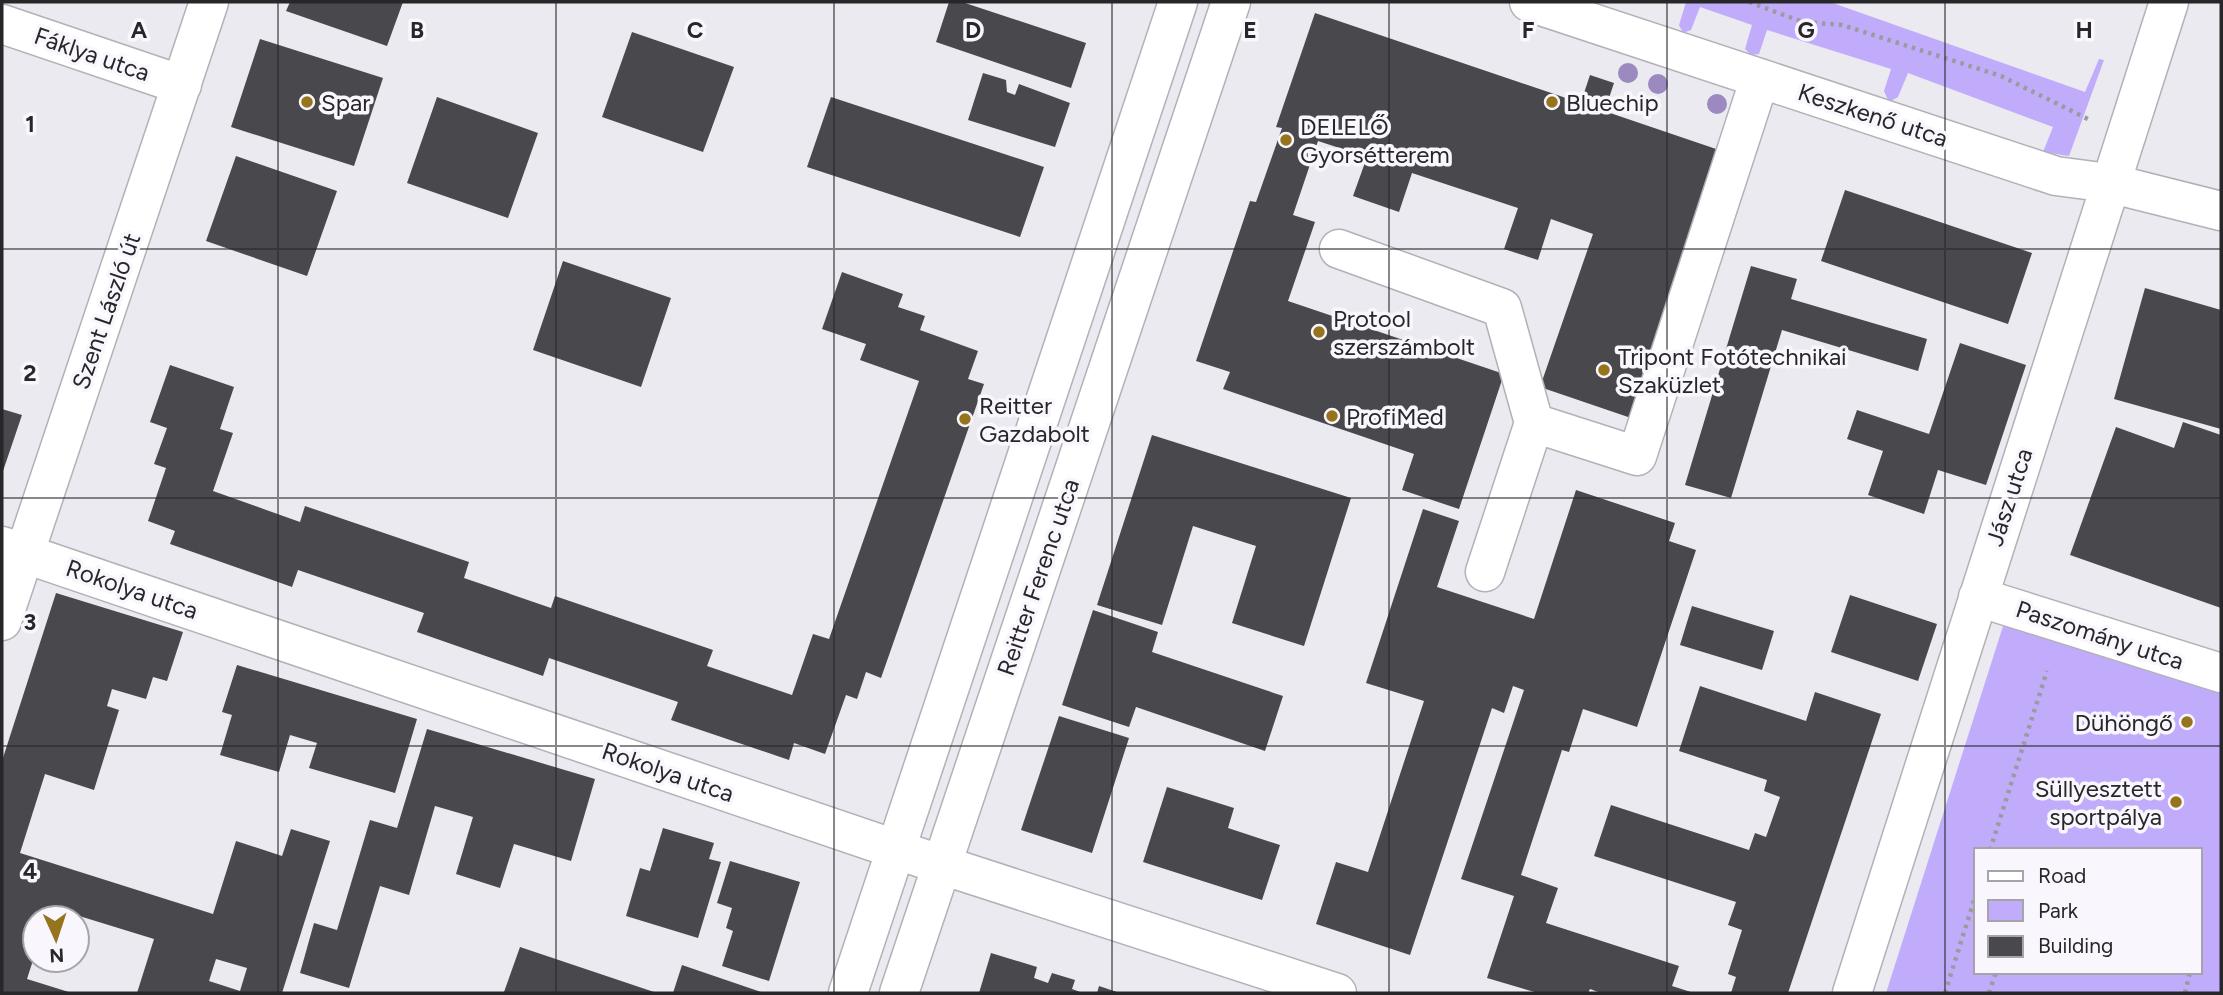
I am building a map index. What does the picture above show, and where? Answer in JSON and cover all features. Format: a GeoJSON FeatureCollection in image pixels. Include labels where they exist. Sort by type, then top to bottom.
{"type":"FeatureCollection","features":[{"type":"Feature","properties":{"kind":"street","name":"Szent László út"},"geometry":{"type":"LineString","coordinates":[[2,621],[13,549],[182,85],[209,2]]}},
{"type":"Feature","properties":{"kind":"street","name":"Reitter Ferenc utca"},"geometry":{"type":"LineString","coordinates":[[848,993],[1178,2]]}},
{"type":"Feature","properties":{"kind":"street","name":"Reitter Ferenc utca"},"geometry":{"type":"LineString","coordinates":[[899,993],[1231,2]]}},
{"type":"Feature","properties":{"kind":"street","name":"Keszkenő utca"},"geometry":{"type":"LineString","coordinates":[[1529,2],[2056,176],[2109,183],[2221,211]]}},
{"type":"Feature","properties":{"kind":"street","name":"Jász utca"},"geometry":{"type":"LineString","coordinates":[[1852,993],[2169,2]]}},
{"type":"Feature","properties":{"kind":"street","name":"Fáklya utca"},"geometry":{"type":"LineString","coordinates":[[2,24],[182,85]]}},
{"type":"Feature","properties":{"kind":"street"},"geometry":{"type":"LineString","coordinates":[[1534,423],[1637,456],[1760,78]]}},
{"type":"Feature","properties":{"kind":"street"},"geometry":{"type":"LineString","coordinates":[[1339,249],[1502,308],[1534,423],[1485,572]]}},
{"type":"Feature","properties":{"kind":"street","name":"Rokolya utca"},"geometry":{"type":"LineString","coordinates":[[13,549],[897,850],[1337,993]]}},
{"type":"Feature","properties":{"kind":"street","name":"Paszomány utca"},"geometry":{"type":"LineString","coordinates":[[1978,597],[2221,673]]}},
{"type":"Feature","properties":{"kind":"path"},"geometry":{"type":"LineString","coordinates":[[1749,2],[1802,22],[1842,25],[2001,76],[2082,117],[2126,133]]}},
{"type":"Feature","properties":{"kind":"path"},"geometry":{"type":"LineString","coordinates":[[1991,848],[2047,671]]}},
{"type":"Feature","properties":{"kind":"path"},"geometry":{"type":"LineString","coordinates":[[1945,993],[1974,900]]}},
{"type":"Feature","properties":{"kind":"path"},"geometry":{"type":"LineString","coordinates":[[1989,993],[1995,974]]}},
{"type":"Feature","properties":{"kind":"path"},"geometry":{"type":"LineString","coordinates":[[2185,993],[2190,974]]}},
{"type":"Feature","properties":{"kind":"green space"},"geometry":{"type":"Polygon","coordinates":[[[1686,2],[1830,2],[2085,92],[2099,59],[2104,60],[2069,156],[2043,152],[2053,127],[1908,73],[1898,97],[1889,102],[1884,91],[1891,69],[1767,30],[1759,54],[1751,55],[1745,49],[1752,25],[1700,7],[1691,30],[1683,33],[1679,25],[1686,2]]]}},
{"type":"Feature","properties":{"kind":"green space"},"geometry":{"type":"Polygon","coordinates":[[[2004,623],[2221,693],[2221,993],[1886,993],[2004,623]]]}},
{"type":"Feature","properties":{"kind":"building"},"geometry":{"type":"Polygon","coordinates":[[[290,2],[403,2],[387,46],[286,11],[290,2]]]}},
{"type":"Feature","properties":{"kind":"building"},"geometry":{"type":"Polygon","coordinates":[[[949,2],[962,2],[1086,43],[1071,88],[936,42],[949,2]]]}},
{"type":"Feature","properties":{"kind":"building"},"geometry":{"type":"Polygon","coordinates":[[[1315,13],[1722,151],[1631,418],[1540,387],[1593,234],[1551,219],[1538,260],[1504,249],[1518,208],[1412,173],[1399,212],[1353,196],[1367,157],[1318,141],[1293,215],[1315,222],[1288,301],[1504,374],[1459,509],[1402,490],[1414,454],[1223,389],[1230,372],[1196,361],[1250,201],[1256,202],[1282,128],[1276,127],[1315,13]]]}},
{"type":"Feature","properties":{"kind":"building"},"geometry":{"type":"Polygon","coordinates":[[[632,32],[734,67],[703,152],[602,117],[632,32]]]}},
{"type":"Feature","properties":{"kind":"building","name":"Spar"},"geometry":{"type":"Polygon","coordinates":[[[260,39],[383,78],[354,166],[231,127],[260,39]]]}},
{"type":"Feature","properties":{"kind":"building"},"geometry":{"type":"Polygon","coordinates":[[[983,73],[1006,80],[1007,92],[1015,95],[1019,84],[1070,103],[1055,147],[968,120],[983,73]]]}},
{"type":"Feature","properties":{"kind":"building"},"geometry":{"type":"Polygon","coordinates":[[[1590,75],[1614,83],[1606,107],[1582,99],[1590,75]]]}},
{"type":"Feature","properties":{"kind":"building"},"geometry":{"type":"Polygon","coordinates":[[[437,97],[538,133],[508,218],[407,183],[437,97]]]}},
{"type":"Feature","properties":{"kind":"building"},"geometry":{"type":"Polygon","coordinates":[[[831,97],[1044,167],[1020,237],[807,167],[831,97]]]}},
{"type":"Feature","properties":{"kind":"building"},"geometry":{"type":"Polygon","coordinates":[[[236,156],[337,191],[307,276],[206,241],[236,156]]]}},
{"type":"Feature","properties":{"kind":"building"},"geometry":{"type":"Polygon","coordinates":[[[1845,190],[2032,253],[2008,324],[1821,261],[1845,190]]]}},
{"type":"Feature","properties":{"kind":"building"},"geometry":{"type":"Polygon","coordinates":[[[563,261],[671,298],[641,387],[533,350],[563,261]]]}},
{"type":"Feature","properties":{"kind":"building"},"geometry":{"type":"Polygon","coordinates":[[[1751,266],[1797,279],[1791,299],[1927,339],[1918,371],[1782,330],[1731,498],[1685,485],[1751,266]]]}},
{"type":"Feature","properties":{"kind":"building"},"geometry":{"type":"Polygon","coordinates":[[[842,272],[903,294],[898,307],[925,316],[920,330],[978,351],[968,379],[984,384],[881,678],[866,672],[857,699],[846,695],[825,754],[794,743],[789,760],[671,720],[678,702],[549,658],[543,676],[417,632],[424,613],[298,570],[292,587],[170,544],[175,531],[148,521],[166,468],[154,464],[167,428],[150,422],[170,365],[234,387],[220,429],[233,433],[213,491],[300,522],[305,506],[469,562],[464,578],[551,608],[555,596],[713,650],[707,666],[792,695],[813,634],[829,639],[919,381],[860,360],[866,344],[822,329],[842,272]]]}},
{"type":"Feature","properties":{"kind":"building"},"geometry":{"type":"Polygon","coordinates":[[[2145,288],[2221,310],[2221,429],[2114,399],[2145,288]]]}},
{"type":"Feature","properties":{"kind":"building"},"geometry":{"type":"Polygon","coordinates":[[[1960,343],[2026,365],[1986,485],[1938,470],[1924,514],[1868,495],[1883,451],[1847,439],[1857,410],[1929,434],[1960,343]]]}},
{"type":"Feature","properties":{"kind":"building"},"geometry":{"type":"Polygon","coordinates":[[[2,409],[22,415],[2,474],[2,409]]]}},
{"type":"Feature","properties":{"kind":"building"},"geometry":{"type":"Polygon","coordinates":[[[2183,422],[2221,435],[2221,608],[2070,555],[2116,427],[2174,448],[2183,422]]]}},
{"type":"Feature","properties":{"kind":"building"},"geometry":{"type":"Polygon","coordinates":[[[1152,435],[1351,498],[1304,646],[1232,623],[1256,546],[1193,526],[1162,625],[1097,605],[1152,435]]]}},
{"type":"Feature","properties":{"kind":"building"},"geometry":{"type":"Polygon","coordinates":[[[1576,490],[1675,523],[1669,541],[1696,550],[1637,727],[1583,709],[1569,752],[1562,750],[1521,875],[1558,888],[1546,923],[1679,966],[1672,986],[1694,993],[1601,993],[1590,989],[1588,993],[1538,993],[1487,978],[1514,896],[1461,879],[1524,690],[1513,686],[1504,713],[1492,708],[1410,955],[1316,924],[1336,862],[1368,872],[1424,701],[1366,683],[1423,509],[1459,521],[1437,587],[1534,619],[1576,490]]]}},
{"type":"Feature","properties":{"kind":"building"},"geometry":{"type":"Polygon","coordinates":[[[56,593],[183,632],[167,681],[153,677],[146,699],[112,689],[107,706],[119,710],[94,790],[45,774],[20,853],[213,914],[236,841],[282,856],[291,829],[330,841],[282,993],[137,993],[154,939],[91,920],[91,904],[21,904],[21,974],[29,974],[27,979],[72,993],[2,993],[2,761],[56,593]],[[216,959],[209,981],[240,991],[247,968],[216,959]]]}},
{"type":"Feature","properties":{"kind":"building"},"geometry":{"type":"Polygon","coordinates":[[[1850,595],[1937,624],[1918,681],[1831,652],[1850,595]]]}},
{"type":"Feature","properties":{"kind":"building"},"geometry":{"type":"Polygon","coordinates":[[[1692,606],[1774,631],[1762,670],[1680,645],[1692,606]]]}},
{"type":"Feature","properties":{"kind":"building"},"geometry":{"type":"Polygon","coordinates":[[[1093,610],[1158,632],[1152,652],[1283,696],[1265,751],[1136,707],[1129,727],[1062,705],[1093,610]]]}},
{"type":"Feature","properties":{"kind":"building"},"geometry":{"type":"Polygon","coordinates":[[[237,665],[417,719],[395,793],[309,768],[317,743],[290,735],[279,772],[220,755],[232,715],[222,712],[237,665]]]}},
{"type":"Feature","properties":{"kind":"building"},"geometry":{"type":"Polygon","coordinates":[[[1700,686],[1806,721],[1815,692],[1881,714],[1788,993],[1731,993],[1736,977],[1728,974],[1742,930],[1728,925],[1736,902],[1594,856],[1611,805],[1749,850],[1755,833],[1766,837],[1780,797],[1764,791],[1767,780],[1679,751],[1700,686]]]}},
{"type":"Feature","properties":{"kind":"building"},"geometry":{"type":"Polygon","coordinates":[[[1059,716],[1129,738],[1092,853],[1021,830],[1059,716]]]}},
{"type":"Feature","properties":{"kind":"building"},"geometry":{"type":"Polygon","coordinates":[[[427,729],[595,779],[571,861],[514,844],[500,888],[456,874],[473,817],[435,806],[409,895],[380,886],[349,988],[300,973],[314,923],[337,930],[370,820],[397,828],[427,729]]]}},
{"type":"Feature","properties":{"kind":"building"},"geometry":{"type":"Polygon","coordinates":[[[1167,787],[1234,808],[1228,828],[1280,845],[1262,900],[1143,862],[1167,787]]]}},
{"type":"Feature","properties":{"kind":"building"},"geometry":{"type":"Polygon","coordinates":[[[663,828],[714,843],[709,859],[721,862],[698,938],[626,916],[640,868],[650,871],[663,828]]]}},
{"type":"Feature","properties":{"kind":"building"},"geometry":{"type":"Polygon","coordinates":[[[730,861],[800,882],[769,981],[722,966],[733,931],[726,928],[732,908],[717,903],[730,861]]]}},
{"type":"Feature","properties":{"kind":"building"},"geometry":{"type":"Polygon","coordinates":[[[520,947],[657,993],[504,992],[520,947]]]}},
{"type":"Feature","properties":{"kind":"building"},"geometry":{"type":"Polygon","coordinates":[[[991,953],[1037,967],[1034,978],[1048,983],[1052,973],[1075,980],[1072,989],[1083,993],[979,993],[991,953]]]}},
{"type":"Feature","properties":{"kind":"building"},"geometry":{"type":"Polygon","coordinates":[[[682,965],[764,993],[673,993],[682,965]]]}},
{"type":"Feature","properties":{"kind":"building"},"geometry":{"type":"Polygon","coordinates":[[[1099,986],[1120,993],[1097,993],[1099,986]]]}},
{"type":"Feature","properties":{"kind":"place","name":"Spar"},"geometry":{"type":"Point","coordinates":[307,102]}},
{"type":"Feature","properties":{"kind":"place","name":"Bluechip"},"geometry":{"type":"Point","coordinates":[1552,102]}},
{"type":"Feature","properties":{"kind":"place","name":"DELELŐ Gyorsétterem"},"geometry":{"type":"Point","coordinates":[1286,140]}},
{"type":"Feature","properties":{"kind":"place","name":"Protool szerszámbolt"},"geometry":{"type":"Point","coordinates":[1319,332]}},
{"type":"Feature","properties":{"kind":"place","name":"Tripont Fotótechnikai Szaküzlet"},"geometry":{"type":"Point","coordinates":[1604,370]}},
{"type":"Feature","properties":{"kind":"place","name":"ProfiMed"},"geometry":{"type":"Point","coordinates":[1332,416]}},
{"type":"Feature","properties":{"kind":"place","name":"Reitter Gazdabolt"},"geometry":{"type":"Point","coordinates":[965,419]}},
{"type":"Feature","properties":{"kind":"place","name":"Dühöngő"},"geometry":{"type":"Point","coordinates":[2187,722]}},
{"type":"Feature","properties":{"kind":"place","name":"Süllyesztett sportpálya"},"geometry":{"type":"Point","coordinates":[2176,802]}}]}
